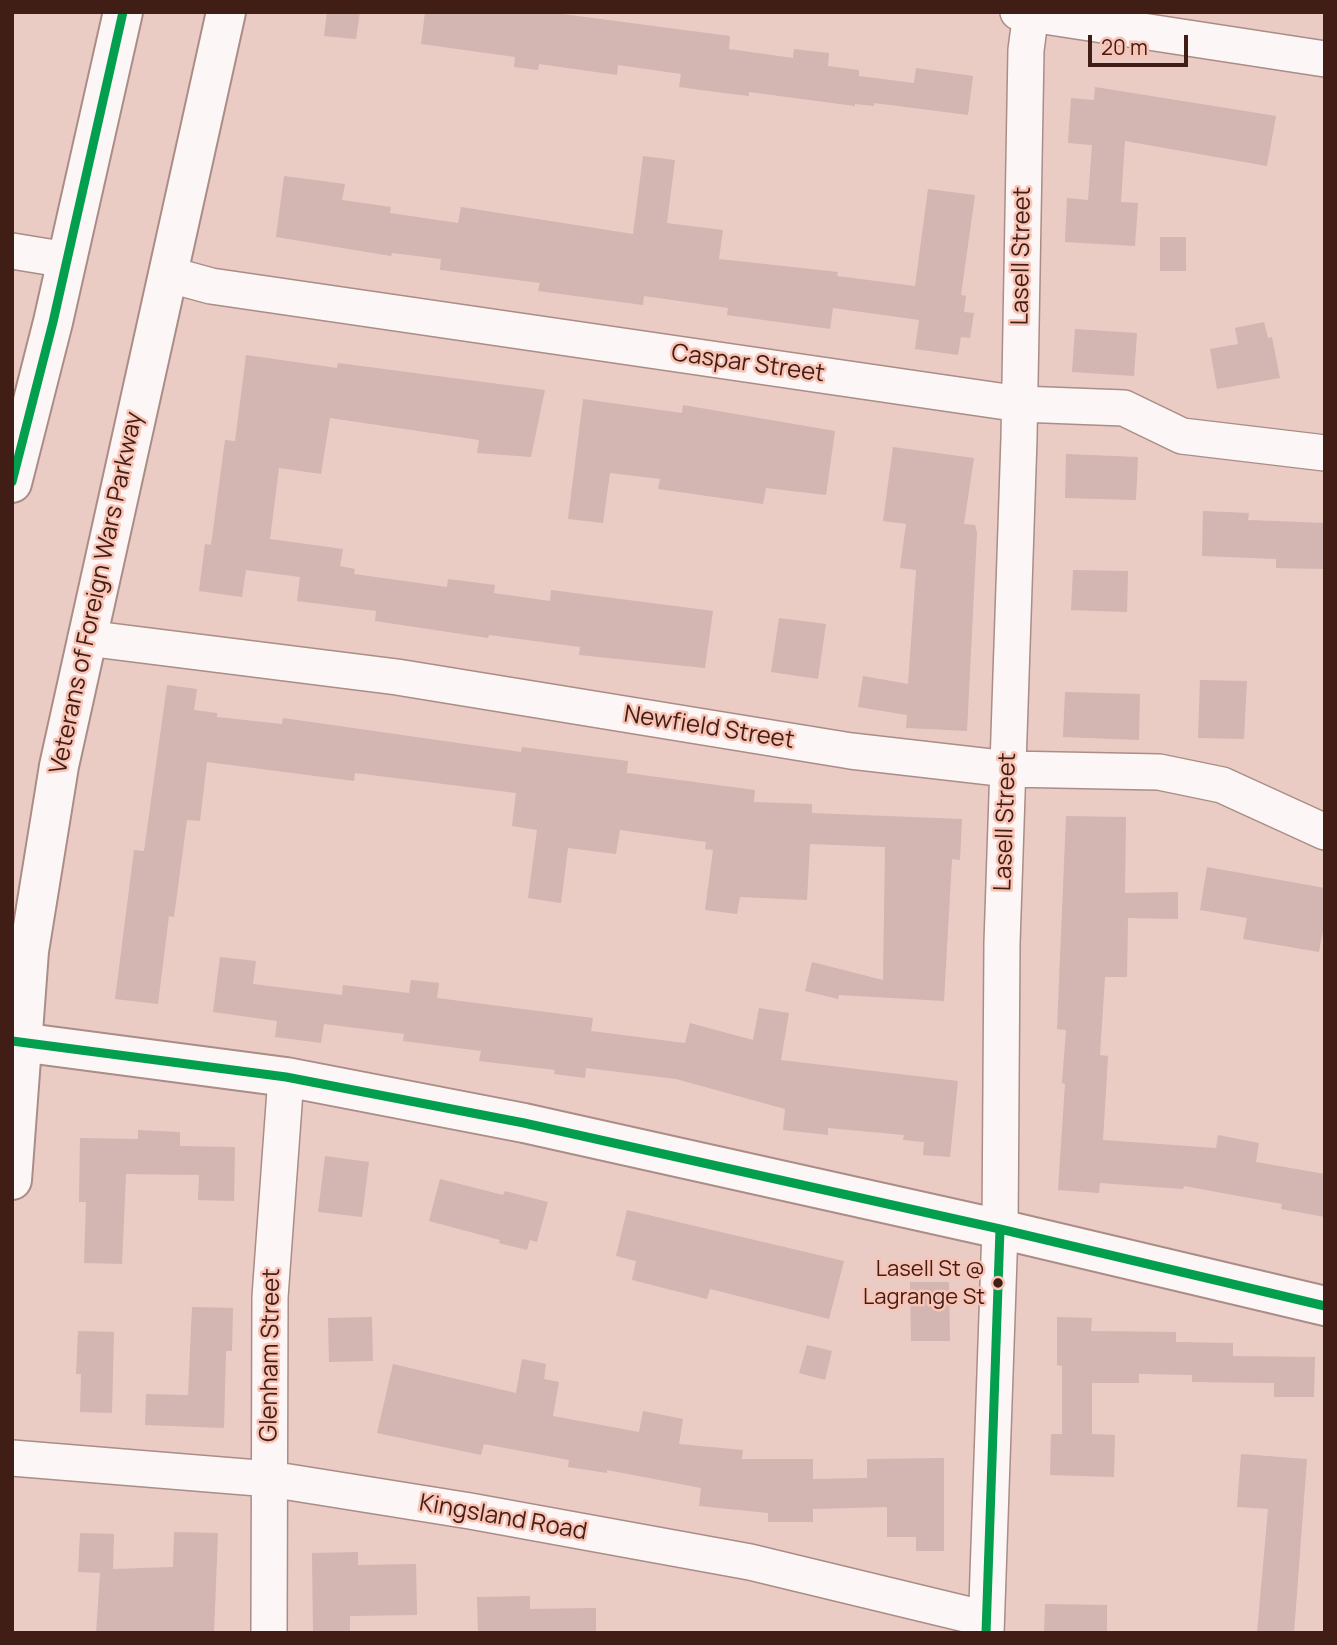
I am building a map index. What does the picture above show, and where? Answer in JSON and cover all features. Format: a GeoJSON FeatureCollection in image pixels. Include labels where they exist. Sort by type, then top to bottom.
{"type":"FeatureCollection","features":[{"type":"Feature","properties":{"kind":"main road"},"geometry":{"type":"LineString","coordinates":[[12,483],[67,260],[123,12]]}},
{"type":"Feature","properties":{"kind":"main road","name":"Veterans of Foreign Wars Parkway"},"geometry":{"type":"LineString","coordinates":[[12,1180],[17,1042],[41,868],[86,638],[226,12]]}},
{"type":"Feature","properties":{"kind":"main road"},"geometry":{"type":"LineString","coordinates":[[17,1042],[286,1077],[524,1123],[1000,1228],[1325,1306]]}},
{"type":"Feature","properties":{"kind":"street"},"geometry":{"type":"LineString","coordinates":[[1027,13],[1325,59]]}},
{"type":"Feature","properties":{"kind":"street","name":"Lasell Street"},"geometry":{"type":"LineString","coordinates":[[986,1626],[1000,1228],[1002,943],[1020,404],[1027,13]]}},
{"type":"Feature","properties":{"kind":"street"},"geometry":{"type":"LineString","coordinates":[[12,251],[67,260]]}},
{"type":"Feature","properties":{"kind":"street","name":"Caspar Street"},"geometry":{"type":"LineString","coordinates":[[167,274],[211,286],[1020,404],[1124,408],[1182,436],[1325,453]]}},
{"type":"Feature","properties":{"kind":"street","name":"Newfield Street"},"geometry":{"type":"LineString","coordinates":[[86,638],[397,677],[851,751],[1008,769],[1159,772],[1222,785],[1325,832]]}},
{"type":"Feature","properties":{"kind":"street","name":"Glenham Street"},"geometry":{"type":"LineString","coordinates":[[269,1633],[270,1297],[286,1077]]}},
{"type":"Feature","properties":{"kind":"street","name":"Kingsland Road"},"geometry":{"type":"LineString","coordinates":[[12,1458],[270,1479],[470,1511],[750,1562],[986,1626]]}},
{"type":"Feature","properties":{"kind":"building"},"geometry":{"type":"Polygon","coordinates":[[[327,12],[360,12],[356,39],[324,36],[327,12]]]}},
{"type":"Feature","properties":{"kind":"building"},"geometry":{"type":"Polygon","coordinates":[[[425,12],[547,12],[730,36],[729,49],[793,58],[794,49],[829,53],[828,66],[859,70],[859,76],[914,83],[916,68],[973,76],[968,115],[874,103],[874,106],[855,106],[749,92],[749,96],[679,87],[681,74],[618,65],[617,75],[539,64],[538,70],[514,67],[515,57],[421,44],[425,12]]]}},
{"type":"Feature","properties":{"kind":"building"},"geometry":{"type":"Polygon","coordinates":[[[1095,87],[1276,116],[1267,166],[1125,141],[1121,202],[1138,203],[1135,246],[1065,242],[1067,198],[1088,200],[1092,145],[1068,143],[1071,98],[1094,100],[1095,87]]]}},
{"type":"Feature","properties":{"kind":"building"},"geometry":{"type":"Polygon","coordinates":[[[643,156],[675,160],[667,223],[723,230],[719,259],[838,272],[837,276],[915,286],[928,189],[975,195],[961,295],[966,296],[964,312],[974,313],[970,338],[961,337],[958,355],[915,349],[919,320],[833,308],[830,329],[727,315],[728,308],[644,296],[643,305],[538,291],[540,283],[440,270],[441,259],[392,253],[391,256],[276,237],[284,176],[345,184],[342,200],[391,207],[390,213],[458,223],[461,207],[633,234],[643,156]]]}},
{"type":"Feature","properties":{"kind":"building"},"geometry":{"type":"Polygon","coordinates":[[[1160,237],[1186,237],[1186,271],[1160,271],[1160,237]]]}},
{"type":"Feature","properties":{"kind":"building"},"geometry":{"type":"Polygon","coordinates":[[[1264,322],[1268,338],[1272,337],[1280,378],[1217,389],[1210,349],[1238,344],[1235,328],[1264,322]]]}},
{"type":"Feature","properties":{"kind":"building"},"geometry":{"type":"Polygon","coordinates":[[[1075,329],[1137,333],[1134,376],[1072,372],[1075,329]]]}},
{"type":"Feature","properties":{"kind":"building"},"geometry":{"type":"Polygon","coordinates":[[[246,355],[337,368],[338,363],[545,390],[531,457],[477,453],[479,440],[330,418],[321,474],[279,468],[270,539],[343,549],[340,566],[355,569],[354,574],[447,587],[448,579],[495,585],[494,593],[550,601],[551,590],[713,611],[705,668],[579,655],[580,647],[489,635],[488,638],[375,621],[376,611],[297,601],[300,577],[246,570],[242,597],[199,591],[205,544],[211,545],[225,440],[235,441],[246,355]]]}},
{"type":"Feature","properties":{"kind":"building"},"geometry":{"type":"Polygon","coordinates":[[[583,399],[682,413],[683,405],[835,431],[826,495],[766,488],[763,504],[658,489],[660,479],[610,473],[603,523],[568,519],[583,399]]]}},
{"type":"Feature","properties":{"kind":"building"},"geometry":{"type":"Polygon","coordinates":[[[893,447],[974,458],[964,524],[975,525],[977,533],[967,731],[906,728],[907,715],[858,707],[863,676],[908,684],[916,570],[900,568],[906,524],[883,521],[893,447]]]}},
{"type":"Feature","properties":{"kind":"building"},"geometry":{"type":"Polygon","coordinates":[[[1066,454],[1138,457],[1136,500],[1065,498],[1066,454]]]}},
{"type":"Feature","properties":{"kind":"building"},"geometry":{"type":"Polygon","coordinates":[[[1203,511],[1249,513],[1248,520],[1325,523],[1324,569],[1276,568],[1276,559],[1202,556],[1203,511]]]}},
{"type":"Feature","properties":{"kind":"building"},"geometry":{"type":"Polygon","coordinates":[[[1073,570],[1128,571],[1127,612],[1071,610],[1073,570]]]}},
{"type":"Feature","properties":{"kind":"building"},"geometry":{"type":"Polygon","coordinates":[[[779,618],[826,624],[818,679],[771,672],[779,618]]]}},
{"type":"Feature","properties":{"kind":"building"},"geometry":{"type":"Polygon","coordinates":[[[1200,680],[1247,681],[1244,739],[1198,738],[1200,680]]]}},
{"type":"Feature","properties":{"kind":"building"},"geometry":{"type":"Polygon","coordinates":[[[167,685],[197,689],[194,710],[217,713],[217,717],[282,724],[283,718],[521,752],[522,747],[628,761],[627,773],[755,790],[754,802],[812,804],[812,813],[962,819],[960,860],[952,859],[944,1001],[839,995],[838,999],[805,991],[812,962],[883,980],[885,847],[810,844],[807,900],[740,897],[737,914],[705,910],[713,850],[705,849],[706,842],[620,830],[616,854],[568,848],[561,903],[528,898],[537,830],[512,826],[516,793],[355,773],[354,781],[207,762],[200,821],[187,820],[174,917],[169,916],[158,1004],[115,999],[134,850],[144,851],[167,685]]]}},
{"type":"Feature","properties":{"kind":"building"},"geometry":{"type":"Polygon","coordinates":[[[1065,692],[1140,694],[1139,740],[1063,737],[1065,692]]]}},
{"type":"Feature","properties":{"kind":"building"},"geometry":{"type":"Polygon","coordinates":[[[1066,816],[1126,817],[1125,893],[1178,892],[1178,919],[1128,918],[1127,977],[1105,977],[1100,1055],[1108,1056],[1103,1140],[1216,1148],[1218,1135],[1259,1143],[1256,1162],[1325,1174],[1325,1217],[1281,1209],[1282,1204],[1184,1186],[1183,1189],[1100,1183],[1099,1193],[1058,1190],[1065,1084],[1062,1083],[1066,1030],[1057,1029],[1066,816]]]}},
{"type":"Feature","properties":{"kind":"building"},"geometry":{"type":"Polygon","coordinates":[[[1207,867],[1325,888],[1325,919],[1319,952],[1243,939],[1247,918],[1200,910],[1207,867]]]}},
{"type":"Feature","properties":{"kind":"building"},"geometry":{"type":"Polygon","coordinates":[[[220,957],[256,961],[253,984],[342,995],[343,985],[409,993],[411,980],[439,983],[437,998],[593,1018],[591,1031],[685,1043],[690,1023],[753,1040],[759,1008],[789,1013],[781,1060],[958,1081],[950,1157],[923,1155],[924,1142],[903,1140],[904,1135],[828,1128],[828,1135],[783,1130],[785,1109],[676,1079],[586,1068],[585,1078],[554,1074],[555,1070],[479,1061],[481,1051],[403,1041],[404,1034],[324,1024],[321,1043],[275,1037],[277,1021],[213,1012],[220,957]]]}},
{"type":"Feature","properties":{"kind":"building"},"geometry":{"type":"Polygon","coordinates":[[[138,1130],[180,1132],[180,1146],[235,1147],[234,1201],[198,1200],[199,1175],[126,1174],[122,1264],[84,1263],[86,1202],[79,1202],[80,1138],[138,1139],[138,1130]]]}},
{"type":"Feature","properties":{"kind":"building"},"geometry":{"type":"Polygon","coordinates":[[[325,1156],[369,1162],[362,1217],[318,1212],[325,1156]]]}},
{"type":"Feature","properties":{"kind":"building"},"geometry":{"type":"Polygon","coordinates":[[[440,1179],[503,1195],[505,1191],[548,1202],[537,1242],[530,1240],[527,1250],[429,1221],[440,1179]]]}},
{"type":"Feature","properties":{"kind":"building"},"geometry":{"type":"Polygon","coordinates":[[[627,1210],[844,1261],[829,1319],[710,1289],[707,1299],[632,1280],[636,1261],[616,1256],[627,1210]]]}},
{"type":"Feature","properties":{"kind":"building"},"geometry":{"type":"Polygon","coordinates":[[[910,1282],[949,1282],[950,1341],[911,1341],[910,1282]]]}},
{"type":"Feature","properties":{"kind":"building"},"geometry":{"type":"Polygon","coordinates":[[[192,1307],[233,1308],[232,1351],[226,1351],[224,1428],[145,1425],[146,1394],[188,1395],[192,1307]]]}},
{"type":"Feature","properties":{"kind":"building"},"geometry":{"type":"Polygon","coordinates":[[[372,1317],[373,1361],[329,1362],[328,1318],[372,1317]]]}},
{"type":"Feature","properties":{"kind":"building"},"geometry":{"type":"Polygon","coordinates":[[[1057,1317],[1092,1318],[1091,1331],[1176,1332],[1176,1342],[1233,1343],[1233,1356],[1315,1357],[1314,1397],[1274,1397],[1274,1383],[1192,1382],[1192,1375],[1139,1374],[1139,1383],[1092,1383],[1092,1434],[1115,1435],[1114,1477],[1050,1475],[1051,1434],[1062,1434],[1062,1366],[1057,1365],[1057,1317]]]}},
{"type":"Feature","properties":{"kind":"building"},"geometry":{"type":"Polygon","coordinates":[[[78,1331],[114,1332],[112,1413],[80,1412],[81,1374],[76,1374],[78,1331]]]}},
{"type":"Feature","properties":{"kind":"building"},"geometry":{"type":"Polygon","coordinates":[[[807,1345],[832,1351],[825,1380],[799,1373],[807,1345]]]}},
{"type":"Feature","properties":{"kind":"building"},"geometry":{"type":"Polygon","coordinates":[[[522,1359],[546,1364],[544,1379],[559,1382],[553,1416],[639,1432],[643,1411],[683,1419],[679,1444],[743,1450],[742,1459],[813,1459],[813,1479],[867,1478],[867,1459],[944,1458],[944,1551],[916,1551],[916,1537],[887,1537],[887,1507],[813,1509],[813,1522],[768,1522],[768,1513],[699,1506],[701,1488],[607,1470],[607,1473],[568,1467],[569,1460],[484,1444],[481,1455],[377,1433],[393,1364],[516,1393],[522,1359]]]}},
{"type":"Feature","properties":{"kind":"building"},"geometry":{"type":"Polygon","coordinates":[[[1241,1454],[1307,1459],[1294,1633],[1257,1633],[1268,1509],[1237,1507],[1241,1454]]]}},
{"type":"Feature","properties":{"kind":"building"},"geometry":{"type":"Polygon","coordinates":[[[174,1532],[218,1533],[214,1633],[96,1633],[100,1573],[78,1572],[80,1533],[114,1534],[113,1569],[173,1567],[174,1532]]]}},
{"type":"Feature","properties":{"kind":"building"},"geometry":{"type":"Polygon","coordinates":[[[358,1552],[358,1565],[416,1564],[417,1615],[350,1616],[350,1633],[313,1633],[312,1553],[358,1552]]]}},
{"type":"Feature","properties":{"kind":"building"},"geometry":{"type":"Polygon","coordinates":[[[530,1596],[530,1609],[596,1608],[596,1633],[478,1633],[477,1597],[530,1596]]]}},
{"type":"Feature","properties":{"kind":"building"},"geometry":{"type":"Polygon","coordinates":[[[1045,1604],[1107,1605],[1107,1633],[1044,1633],[1045,1604]]]}},
{"type":"Feature","properties":{"kind":"transit line"},"geometry":{"type":"LineString","coordinates":[[12,482],[53,322],[123,12]]}},
{"type":"Feature","properties":{"kind":"transit line"},"geometry":{"type":"LineString","coordinates":[[12,1041],[286,1077],[524,1123],[1000,1229],[1325,1306]]}},
{"type":"Feature","properties":{"kind":"transit line"},"geometry":{"type":"LineString","coordinates":[[986,1633],[1000,1229]]}},
{"type":"Feature","properties":{"kind":"place","name":"Lasell St @ Lagrange St"},"geometry":{"type":"Point","coordinates":[998,1283]}}]}
